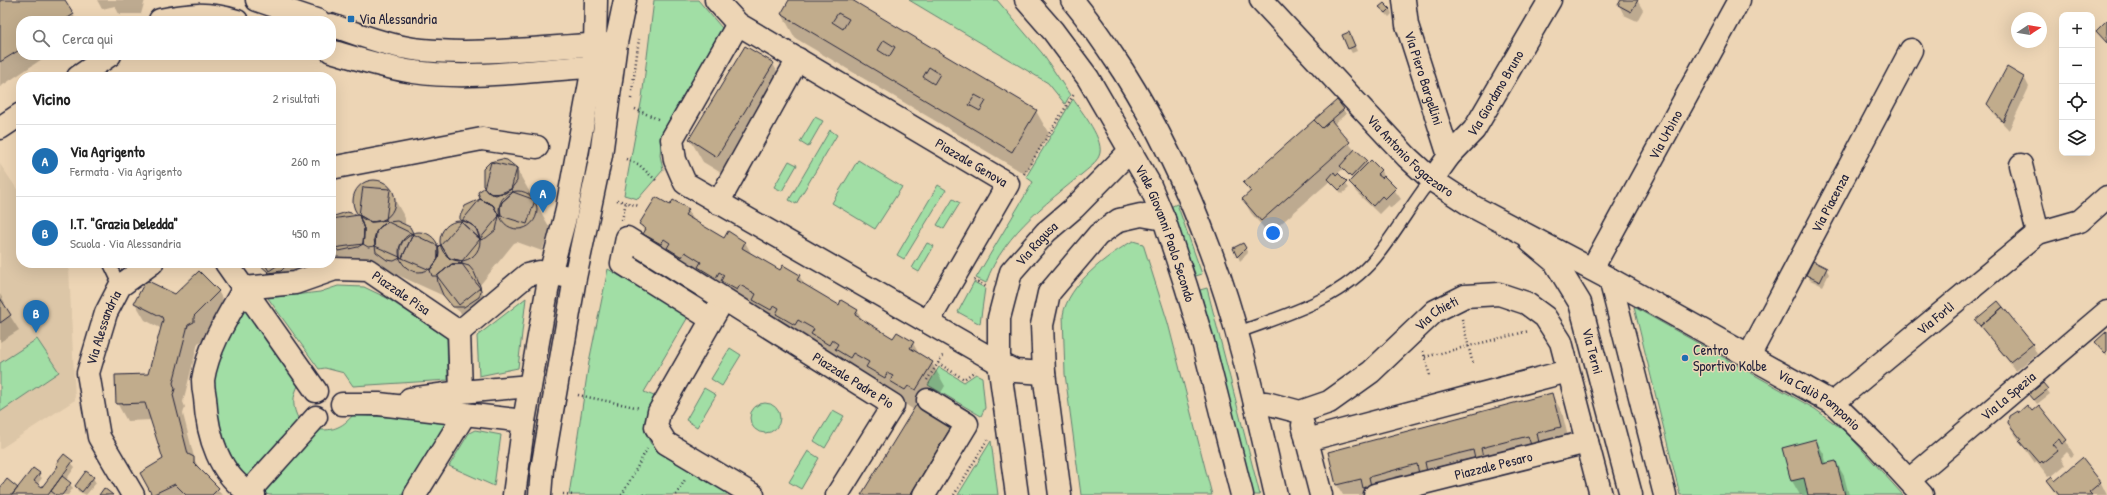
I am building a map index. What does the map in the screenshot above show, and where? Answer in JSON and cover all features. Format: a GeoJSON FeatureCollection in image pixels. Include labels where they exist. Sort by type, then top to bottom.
{"type":"FeatureCollection","features":[{"type":"Feature","properties":{"kind":"street"},"geometry":{"type":"LineString","coordinates":[[161,16],[171,0]]}},
{"type":"Feature","properties":{"kind":"street"},"geometry":{"type":"LineString","coordinates":[[258,0],[304,16]]}},
{"type":"Feature","properties":{"kind":"street"},"geometry":{"type":"LineString","coordinates":[[596,0],[606,44]]}},
{"type":"Feature","properties":{"kind":"street"},"geometry":{"type":"LineString","coordinates":[[514,495],[524,421],[550,274],[566,214],[606,44],[625,0]]}},
{"type":"Feature","properties":{"kind":"street","name":"Piazzale Genova"},"geometry":{"type":"LineString","coordinates":[[716,0],[738,24],[1008,184],[928,322]]}},
{"type":"Feature","properties":{"kind":"street","name":"Viale Giovanni Paolo Secondo"},"geometry":{"type":"LineString","coordinates":[[1026,0],[1053,31],[1088,78],[1149,184],[1164,219],[1203,342],[1242,495]]}},
{"type":"Feature","properties":{"kind":"street"},"geometry":{"type":"LineString","coordinates":[[1072,0],[1110,51],[1142,102],[1181,176],[1211,251],[1236,333],[1276,495]]}},
{"type":"Feature","properties":{"kind":"street","name":"Via Antonio Fogazzaro"},"geometry":{"type":"LineString","coordinates":[[1261,0],[1407,157],[1432,180],[1472,206],[1601,274]]}},
{"type":"Feature","properties":{"kind":"street","name":"Via Piero Bargellini"},"geometry":{"type":"LineString","coordinates":[[1404,0],[1407,25],[1449,156]]}},
{"type":"Feature","properties":{"kind":"street","name":"Via Giordano Bruno"},"geometry":{"type":"LineString","coordinates":[[1432,180],[1449,156],[1474,130],[1550,0]]}},
{"type":"Feature","properties":{"kind":"street","name":"Via Urbino"},"geometry":{"type":"LineString","coordinates":[[1601,274],[1739,0]]}},
{"type":"Feature","properties":{"kind":"street"},"geometry":{"type":"LineString","coordinates":[[179,16],[189,14],[222,16]]}},
{"type":"Feature","properties":{"kind":"street"},"geometry":{"type":"LineString","coordinates":[[738,24],[672,139],[675,160],[685,183],[928,322],[990,368],[1044,372]]}},
{"type":"Feature","properties":{"kind":"street"},"geometry":{"type":"LineString","coordinates":[[336,27],[374,39],[420,50],[487,51],[606,44]]}},
{"type":"Feature","properties":{"kind":"street","name":"Via Piacenza"},"geometry":{"type":"LineString","coordinates":[[1749,356],[1911,50]]}},
{"type":"Feature","properties":{"kind":"street"},"geometry":{"type":"LineString","coordinates":[[336,53],[363,61],[414,72],[466,75],[602,66]]}},
{"type":"Feature","properties":{"kind":"street"},"geometry":{"type":"LineString","coordinates":[[718,203],[798,59]]}},
{"type":"Feature","properties":{"kind":"street"},"geometry":{"type":"LineString","coordinates":[[89,72],[104,60]]}},
{"type":"Feature","properties":{"kind":"street"},"geometry":{"type":"LineString","coordinates":[[540,495],[542,469],[575,278],[601,155],[602,66]]}},
{"type":"Feature","properties":{"kind":"street"},"geometry":{"type":"LineString","coordinates":[[0,128],[16,117]]}},
{"type":"Feature","properties":{"kind":"street"},"geometry":{"type":"LineString","coordinates":[[336,167],[482,139],[537,147]]}},
{"type":"Feature","properties":{"kind":"street","name":"Via Ragusa"},"geometry":{"type":"LineString","coordinates":[[1017,495],[990,368],[999,318],[1011,272],[1046,232],[1074,208],[1130,151]]}},
{"type":"Feature","properties":{"kind":"street"},"geometry":{"type":"LineString","coordinates":[[2021,164],[2038,233]]}},
{"type":"Feature","properties":{"kind":"street","name":"Via Forlì"},"geometry":{"type":"LineString","coordinates":[[1833,403],[2038,233],[2080,221],[2107,197]]}},
{"type":"Feature","properties":{"kind":"street"},"geometry":{"type":"LineString","coordinates":[[1060,495],[1044,372],[1042,325],[1049,293],[1098,235],[1119,220],[1141,215],[1164,219]]}},
{"type":"Feature","properties":{"kind":"street","name":"Via Terni"},"geometry":{"type":"LineString","coordinates":[[1516,229],[1555,262],[1580,303],[1631,495]]}},
{"type":"Feature","properties":{"kind":"street","name":"Piazzale Padre Pio"},"geometry":{"type":"LineString","coordinates":[[711,319],[622,263],[627,238],[893,405],[837,495]]}},
{"type":"Feature","properties":{"kind":"street","name":"Via Alessandria"},"geometry":{"type":"LineString","coordinates":[[133,495],[99,437],[88,373],[106,313],[120,286],[145,268]]}},
{"type":"Feature","properties":{"kind":"street"},"geometry":{"type":"LineString","coordinates":[[230,268],[316,391]]}},
{"type":"Feature","properties":{"kind":"street","name":"Piazzale Pisa"},"geometry":{"type":"LineString","coordinates":[[244,288],[295,283],[335,268],[368,270],[459,332]]}},
{"type":"Feature","properties":{"kind":"street"},"geometry":{"type":"LineString","coordinates":[[461,392],[459,332],[527,275],[540,272],[575,278]]}},
{"type":"Feature","properties":{"kind":"street"},"geometry":{"type":"LineString","coordinates":[[1601,274],[1639,393],[1665,495]]}},
{"type":"Feature","properties":{"kind":"street","name":"Via Caliò Pomponio"},"geometry":{"type":"LineString","coordinates":[[1601,274],[1833,403],[1915,487]]}},
{"type":"Feature","properties":{"kind":"street"},"geometry":{"type":"LineString","coordinates":[[244,288],[216,340],[203,380],[206,418],[216,452],[234,480],[250,494],[316,417]]}},
{"type":"Feature","properties":{"kind":"street","name":"Via Chieti"},"geometry":{"type":"LineString","coordinates":[[1300,412],[1329,402],[1371,372],[1436,311],[1465,296],[1499,294],[1526,303],[1545,317],[1561,342],[1601,495]]}},
{"type":"Feature","properties":{"kind":"street"},"geometry":{"type":"LineString","coordinates":[[724,300],[711,319],[659,412],[656,427],[666,443],[753,495]]}},
{"type":"Feature","properties":{"kind":"street","name":"Via La Spezia"},"geometry":{"type":"LineString","coordinates":[[1915,487],[2107,312]]}},
{"type":"Feature","properties":{"kind":"street"},"geometry":{"type":"LineString","coordinates":[[1307,440],[1568,371]]}},
{"type":"Feature","properties":{"kind":"street"},"geometry":{"type":"LineString","coordinates":[[379,404],[461,392],[530,386]]}},
{"type":"Feature","properties":{"kind":"street"},"geometry":{"type":"LineString","coordinates":[[325,387],[335,390],[341,399],[342,404],[341,409],[335,417],[325,420],[316,417],[312,413],[310,404],[312,394],[325,387]]}},
{"type":"Feature","properties":{"kind":"street"},"geometry":{"type":"LineString","coordinates":[[1578,409],[1639,393]]}},
{"type":"Feature","properties":{"kind":"street"},"geometry":{"type":"LineString","coordinates":[[924,495],[966,424],[928,400]]}},
{"type":"Feature","properties":{"kind":"street"},"geometry":{"type":"LineString","coordinates":[[1254,404],[1266,403],[1300,412],[1321,495]]}},
{"type":"Feature","properties":{"kind":"street"},"geometry":{"type":"LineString","coordinates":[[342,404],[379,404],[524,421]]}},
{"type":"Feature","properties":{"kind":"street"},"geometry":{"type":"LineString","coordinates":[[415,495],[465,414]]}},
{"type":"Feature","properties":{"kind":"street","name":"Piazzale Pesaro"},"geometry":{"type":"LineString","coordinates":[[1375,495],[1587,442]]}},
{"type":"Feature","properties":{"kind":"lane"},"geometry":{"type":"LineString","coordinates":[[1236,333],[1313,305],[1352,280],[1375,258],[1423,190],[1432,180]]}},
{"type":"Feature","properties":{"kind":"lane"},"geometry":{"type":"LineString","coordinates":[[111,268],[120,286]]}},
{"type":"Feature","properties":{"kind":"path"},"geometry":{"type":"LineString","coordinates":[[1022,178],[1074,94]]}},
{"type":"Feature","properties":{"kind":"path"},"geometry":{"type":"LineString","coordinates":[[635,109],[663,121]]}},
{"type":"Feature","properties":{"kind":"path"},"geometry":{"type":"LineString","coordinates":[[626,159],[638,164],[658,182]]}},
{"type":"Feature","properties":{"kind":"path"},"geometry":{"type":"LineString","coordinates":[[617,200],[638,206]]}},
{"type":"Feature","properties":{"kind":"path"},"geometry":{"type":"LineString","coordinates":[[621,226],[626,202]]}},
{"type":"Feature","properties":{"kind":"path"},"geometry":{"type":"LineString","coordinates":[[973,279],[988,288]]}},
{"type":"Feature","properties":{"kind":"path"},"geometry":{"type":"LineString","coordinates":[[1460,313],[1473,365]]}},
{"type":"Feature","properties":{"kind":"path"},"geometry":{"type":"LineString","coordinates":[[1425,358],[1535,330]]}},
{"type":"Feature","properties":{"kind":"path"},"geometry":{"type":"LineString","coordinates":[[1421,345],[1430,376]]}},
{"type":"Feature","properties":{"kind":"path"},"geometry":{"type":"LineString","coordinates":[[938,363],[964,378],[977,370],[990,368]]}},
{"type":"Feature","properties":{"kind":"path"},"geometry":{"type":"LineString","coordinates":[[578,395],[640,408]]}},
{"type":"Feature","properties":{"kind":"path"},"geometry":{"type":"LineString","coordinates":[[954,495],[992,432]]}},
{"type":"Feature","properties":{"kind":"path"},"geometry":{"type":"LineString","coordinates":[[622,495],[648,447]]}},
{"type":"Feature","properties":{"kind":"path"},"geometry":{"type":"LineString","coordinates":[[676,495],[690,472]]}},
{"type":"Feature","properties":{"kind":"path"},"geometry":{"type":"LineString","coordinates":[[563,494],[574,495]]}},
{"type":"Feature","properties":{"kind":"path"},"geometry":{"type":"LineString","coordinates":[[639,495],[651,495]]}},
{"type":"Feature","properties":{"kind":"shaded area"},"geometry":{"type":"Polygon","coordinates":[[[0,164],[16,188],[16,268],[69,268],[75,400],[0,449],[0,164]]]}},
{"type":"Feature","properties":{"kind":"green space"},"geometry":{"type":"Polygon","coordinates":[[[654,0],[698,0],[722,28],[662,133],[660,155],[663,170],[638,199],[624,195],[642,98],[654,0]]]}},
{"type":"Feature","properties":{"kind":"green space"},"geometry":{"type":"Polygon","coordinates":[[[909,0],[997,0],[1042,53],[1070,95],[1065,104],[1048,83],[909,0]]]}},
{"type":"Feature","properties":{"kind":"green space"},"geometry":{"type":"Polygon","coordinates":[[[1073,99],[1092,126],[1099,142],[1099,157],[1094,164],[1031,217],[1017,232],[994,264],[986,283],[976,278],[1033,182],[1026,177],[1073,99]]]}},
{"type":"Feature","properties":{"kind":"green space"},"geometry":{"type":"Polygon","coordinates":[[[815,117],[823,121],[808,147],[800,142],[815,117]]]}},
{"type":"Feature","properties":{"kind":"green space"},"geometry":{"type":"Polygon","coordinates":[[[830,130],[837,135],[796,204],[789,200],[830,130]]]}},
{"type":"Feature","properties":{"kind":"green space"},"geometry":{"type":"Polygon","coordinates":[[[858,160],[902,187],[875,229],[832,203],[858,160]]]}},
{"type":"Feature","properties":{"kind":"green space"},"geometry":{"type":"Polygon","coordinates":[[[789,161],[797,165],[782,191],[774,187],[789,161]]]}},
{"type":"Feature","properties":{"kind":"green space"},"geometry":{"type":"Polygon","coordinates":[[[938,185],[946,190],[904,259],[897,255],[938,185]]]}},
{"type":"Feature","properties":{"kind":"green space"},"geometry":{"type":"Polygon","coordinates":[[[953,199],[960,203],[944,229],[937,225],[953,199]]]}},
{"type":"Feature","properties":{"kind":"green space"},"geometry":{"type":"Polygon","coordinates":[[[1177,204],[1202,274],[1196,276],[1170,207],[1177,204]]]}},
{"type":"Feature","properties":{"kind":"green space"},"geometry":{"type":"Polygon","coordinates":[[[1133,241],[1143,244],[1168,323],[1212,495],[1081,495],[1065,374],[1063,315],[1066,304],[1080,282],[1112,254],[1133,241]]]}},
{"type":"Feature","properties":{"kind":"green space"},"geometry":{"type":"Polygon","coordinates":[[[927,243],[934,246],[919,272],[912,268],[927,243]]]}},
{"type":"Feature","properties":{"kind":"green space"},"geometry":{"type":"Polygon","coordinates":[[[608,269],[688,317],[644,392],[654,396],[645,420],[646,431],[651,444],[738,495],[569,495],[589,362],[608,269]]]}},
{"type":"Feature","properties":{"kind":"green space"},"geometry":{"type":"Polygon","coordinates":[[[974,282],[985,288],[980,324],[958,312],[974,282]]]}},
{"type":"Feature","properties":{"kind":"green space"},"geometry":{"type":"Polygon","coordinates":[[[338,286],[364,287],[387,298],[447,338],[448,380],[353,386],[344,373],[325,368],[319,369],[268,298],[320,292],[338,286]]]}},
{"type":"Feature","properties":{"kind":"green space"},"geometry":{"type":"Polygon","coordinates":[[[1207,288],[1260,495],[1253,495],[1200,290],[1207,288]]]}},
{"type":"Feature","properties":{"kind":"green space"},"geometry":{"type":"Polygon","coordinates":[[[526,298],[518,368],[479,376],[477,336],[526,298]]]}},
{"type":"Feature","properties":{"kind":"green space"},"geometry":{"type":"Polygon","coordinates":[[[243,305],[299,384],[295,393],[294,406],[299,420],[249,479],[236,464],[222,438],[213,407],[212,375],[243,305]]]}},
{"type":"Feature","properties":{"kind":"green space","name":"Centro Sportivo Kolbe"},"geometry":{"type":"Polygon","coordinates":[[[1634,307],[1815,409],[1846,432],[1903,495],[1680,495],[1634,307]]]}},
{"type":"Feature","properties":{"kind":"green space"},"geometry":{"type":"Polygon","coordinates":[[[37,339],[59,372],[0,412],[0,363],[37,339]]]}},
{"type":"Feature","properties":{"kind":"green space"},"geometry":{"type":"Polygon","coordinates":[[[730,348],[741,355],[722,386],[711,379],[730,348]]]}},
{"type":"Feature","properties":{"kind":"green space"},"geometry":{"type":"Polygon","coordinates":[[[939,367],[964,382],[976,374],[982,377],[985,408],[981,416],[928,385],[939,367]]]}},
{"type":"Feature","properties":{"kind":"green space"},"geometry":{"type":"Polygon","coordinates":[[[704,388],[716,395],[697,427],[686,420],[704,388]]]}},
{"type":"Feature","properties":{"kind":"green space"},"geometry":{"type":"Polygon","coordinates":[[[765,403],[776,407],[780,418],[776,429],[765,433],[754,429],[750,418],[754,407],[765,403]]]}},
{"type":"Feature","properties":{"kind":"green space"},"geometry":{"type":"Polygon","coordinates":[[[833,410],[844,416],[825,448],[814,441],[833,410]]]}},
{"type":"Feature","properties":{"kind":"green space"},"geometry":{"type":"Polygon","coordinates":[[[353,415],[452,421],[405,495],[269,495],[260,492],[314,429],[326,430],[336,428],[345,423],[353,415]]]}},
{"type":"Feature","properties":{"kind":"green space"},"geometry":{"type":"Polygon","coordinates":[[[475,430],[501,435],[494,486],[449,466],[469,433],[475,430]]]}},
{"type":"Feature","properties":{"kind":"green space"},"geometry":{"type":"Polygon","coordinates":[[[991,441],[998,495],[958,495],[991,441]]]}},
{"type":"Feature","properties":{"kind":"green space"},"geometry":{"type":"Polygon","coordinates":[[[808,451],[819,458],[801,489],[789,482],[808,451]]]}},
{"type":"Feature","properties":{"kind":"building"},"geometry":{"type":"Polygon","coordinates":[[[0,0],[65,0],[74,14],[71,16],[16,16],[16,52],[0,62],[0,0]]]}},
{"type":"Feature","properties":{"kind":"building"},"geometry":{"type":"Polygon","coordinates":[[[789,0],[852,0],[1037,110],[1012,152],[781,14],[789,0]],[[838,13],[832,22],[843,29],[849,19],[838,13]],[[884,40],[878,50],[889,57],[895,47],[884,40]],[[929,67],[923,77],[934,84],[940,74],[929,67]],[[975,95],[969,105],[980,111],[986,101],[975,95]]]}},
{"type":"Feature","properties":{"kind":"building"},"geometry":{"type":"Polygon","coordinates":[[[1621,0],[1638,0],[1631,12],[1618,5],[1621,0]]]}},
{"type":"Feature","properties":{"kind":"building"},"geometry":{"type":"Polygon","coordinates":[[[1384,3],[1390,9],[1386,13],[1379,7],[1384,3]]]}},
{"type":"Feature","properties":{"kind":"building"},"geometry":{"type":"Polygon","coordinates":[[[2107,20],[2107,43],[2096,31],[2107,20]]]}},
{"type":"Feature","properties":{"kind":"building"},"geometry":{"type":"Polygon","coordinates":[[[1349,32],[1355,46],[1348,49],[1342,35],[1349,32]]]}},
{"type":"Feature","properties":{"kind":"building"},"geometry":{"type":"Polygon","coordinates":[[[745,46],[774,63],[717,157],[689,139],[745,46]]]}},
{"type":"Feature","properties":{"kind":"building"},"geometry":{"type":"Polygon","coordinates":[[[2007,67],[2024,77],[2003,122],[1987,104],[2007,67]]]}},
{"type":"Feature","properties":{"kind":"building"},"geometry":{"type":"Polygon","coordinates":[[[1337,100],[1344,109],[1322,128],[1314,120],[1337,100]]]}},
{"type":"Feature","properties":{"kind":"building"},"geometry":{"type":"Polygon","coordinates":[[[1314,120],[1322,128],[1331,120],[1350,142],[1261,221],[1242,199],[1251,191],[1243,183],[1314,120]]]}},
{"type":"Feature","properties":{"kind":"building"},"geometry":{"type":"Polygon","coordinates":[[[1355,149],[1367,160],[1351,177],[1340,166],[1355,149]]]}},
{"type":"Feature","properties":{"kind":"building"},"geometry":{"type":"Polygon","coordinates":[[[502,159],[507,160],[517,168],[517,181],[511,189],[505,193],[491,194],[483,186],[483,169],[490,162],[502,159]]]}},
{"type":"Feature","properties":{"kind":"building"},"geometry":{"type":"Polygon","coordinates":[[[1371,160],[1381,170],[1377,174],[1382,178],[1384,176],[1396,188],[1385,199],[1382,196],[1373,206],[1349,182],[1371,160]]]}},
{"type":"Feature","properties":{"kind":"building"},"geometry":{"type":"Polygon","coordinates":[[[491,162],[517,168],[511,189],[505,193],[491,194],[484,188],[491,162]]]}},
{"type":"Feature","properties":{"kind":"building"},"geometry":{"type":"Polygon","coordinates":[[[1334,172],[1336,175],[1338,173],[1347,182],[1339,190],[1328,179],[1334,172]]]}},
{"type":"Feature","properties":{"kind":"building"},"geometry":{"type":"Polygon","coordinates":[[[370,180],[378,180],[386,183],[392,189],[395,201],[392,213],[386,219],[378,222],[370,222],[362,219],[356,213],[353,205],[353,197],[356,189],[362,183],[370,180]]]}},
{"type":"Feature","properties":{"kind":"building"},"geometry":{"type":"Polygon","coordinates":[[[363,187],[390,189],[386,220],[371,222],[359,215],[363,187]]]}},
{"type":"Feature","properties":{"kind":"building"},"geometry":{"type":"Polygon","coordinates":[[[484,188],[487,192],[496,195],[511,189],[513,192],[502,202],[500,208],[501,216],[499,216],[493,205],[480,199],[478,192],[484,188]]]}},
{"type":"Feature","properties":{"kind":"building"},"geometry":{"type":"Polygon","coordinates":[[[518,191],[528,194],[534,200],[537,210],[534,220],[528,226],[518,229],[508,226],[502,220],[499,210],[502,200],[508,194],[518,191]]]}},
{"type":"Feature","properties":{"kind":"building"},"geometry":{"type":"Polygon","coordinates":[[[513,192],[535,200],[527,224],[501,216],[500,208],[502,202],[513,192]]]}},
{"type":"Feature","properties":{"kind":"building"},"geometry":{"type":"Polygon","coordinates":[[[656,197],[670,205],[673,200],[689,209],[685,215],[724,238],[728,231],[745,242],[742,248],[780,270],[783,265],[800,275],[797,280],[839,305],[841,300],[858,310],[855,315],[893,338],[897,332],[914,342],[910,348],[933,362],[916,390],[908,386],[905,390],[890,381],[893,376],[887,373],[885,378],[866,367],[869,362],[853,353],[850,358],[835,349],[838,344],[832,340],[829,345],[811,334],[814,329],[798,320],[795,325],[776,314],[779,308],[774,305],[771,310],[753,300],[756,294],[740,285],[737,290],[721,281],[724,275],[719,272],[716,278],[698,267],[701,262],[685,252],[682,257],[667,248],[670,243],[664,239],[661,244],[643,234],[646,229],[639,224],[656,197]]]}},
{"type":"Feature","properties":{"kind":"building"},"geometry":{"type":"Polygon","coordinates":[[[480,199],[493,205],[499,216],[496,230],[486,238],[480,240],[476,228],[465,221],[460,220],[460,216],[465,206],[480,199]]]}},
{"type":"Feature","properties":{"kind":"building"},"geometry":{"type":"Polygon","coordinates":[[[480,199],[493,205],[499,216],[480,239],[461,222],[480,199]]]}},
{"type":"Feature","properties":{"kind":"building"},"geometry":{"type":"Polygon","coordinates":[[[347,212],[359,215],[364,229],[363,244],[358,247],[339,251],[336,249],[336,215],[347,212]]]}},
{"type":"Feature","properties":{"kind":"building"},"geometry":{"type":"Polygon","coordinates":[[[359,215],[371,222],[386,220],[388,222],[380,227],[376,232],[375,246],[368,247],[363,244],[364,229],[359,215]]]}},
{"type":"Feature","properties":{"kind":"building"},"geometry":{"type":"Polygon","coordinates":[[[359,215],[364,229],[363,244],[336,248],[336,218],[359,215]]]}},
{"type":"Feature","properties":{"kind":"building"},"geometry":{"type":"Polygon","coordinates":[[[397,221],[410,227],[413,233],[403,241],[400,247],[400,258],[394,261],[387,260],[376,252],[374,239],[376,232],[380,227],[388,222],[397,221]]]}},
{"type":"Feature","properties":{"kind":"building"},"geometry":{"type":"Polygon","coordinates":[[[460,221],[468,223],[474,227],[478,233],[480,241],[478,249],[474,255],[468,259],[460,261],[452,259],[446,255],[442,249],[440,241],[442,233],[446,227],[452,223],[460,221]]]}},
{"type":"Feature","properties":{"kind":"building"},"geometry":{"type":"Polygon","coordinates":[[[388,222],[413,234],[402,258],[375,246],[376,232],[380,227],[388,222]]]}},
{"type":"Feature","properties":{"kind":"building"},"geometry":{"type":"Polygon","coordinates":[[[461,222],[480,239],[462,261],[449,258],[441,245],[461,222]]]}},
{"type":"Feature","properties":{"kind":"building"},"geometry":{"type":"Polygon","coordinates":[[[419,232],[427,234],[433,238],[437,244],[439,252],[437,260],[433,266],[427,270],[419,272],[411,270],[405,266],[401,260],[399,252],[401,244],[405,238],[411,234],[419,232]]]}},
{"type":"Feature","properties":{"kind":"building"},"geometry":{"type":"Polygon","coordinates":[[[413,234],[438,246],[438,259],[430,270],[402,258],[413,234]]]}},
{"type":"Feature","properties":{"kind":"building"},"geometry":{"type":"Polygon","coordinates":[[[1243,243],[1246,248],[1237,257],[1233,248],[1243,243]]]}},
{"type":"Feature","properties":{"kind":"building"},"geometry":{"type":"Polygon","coordinates":[[[441,245],[449,258],[462,261],[462,264],[452,264],[437,276],[432,276],[430,270],[438,259],[438,246],[441,245]]]}},
{"type":"Feature","properties":{"kind":"building"},"geometry":{"type":"Polygon","coordinates":[[[1813,261],[1827,268],[1820,282],[1806,275],[1813,261]]]}},
{"type":"Feature","properties":{"kind":"building"},"geometry":{"type":"Polygon","coordinates":[[[452,264],[469,266],[474,272],[480,286],[481,291],[479,297],[464,307],[453,307],[443,295],[438,283],[437,276],[452,264]]]}},
{"type":"Feature","properties":{"kind":"building"},"geometry":{"type":"Polygon","coordinates":[[[452,264],[462,264],[480,288],[459,305],[437,276],[452,264]]]}},
{"type":"Feature","properties":{"kind":"building"},"geometry":{"type":"Polygon","coordinates":[[[264,268],[284,268],[281,271],[269,273],[264,268]]]}},
{"type":"Feature","properties":{"kind":"building"},"geometry":{"type":"Polygon","coordinates":[[[199,271],[219,291],[194,316],[194,322],[188,325],[173,383],[175,389],[173,395],[188,454],[194,457],[194,463],[219,488],[212,495],[186,495],[175,484],[152,495],[140,473],[163,459],[145,403],[116,404],[115,375],[148,374],[163,320],[162,317],[134,303],[146,280],[175,294],[199,271]]]}},
{"type":"Feature","properties":{"kind":"building"},"geometry":{"type":"Polygon","coordinates":[[[0,298],[11,315],[0,323],[0,298]]]}},
{"type":"Feature","properties":{"kind":"building"},"geometry":{"type":"Polygon","coordinates":[[[1998,301],[2003,307],[1980,326],[1975,320],[1998,301]]]}},
{"type":"Feature","properties":{"kind":"building"},"geometry":{"type":"Polygon","coordinates":[[[2003,307],[2033,344],[2010,362],[1980,326],[2003,307]]]}},
{"type":"Feature","properties":{"kind":"building"},"geometry":{"type":"Polygon","coordinates":[[[2107,331],[2107,351],[2105,353],[2095,342],[2107,331]]]}},
{"type":"Feature","properties":{"kind":"building"},"geometry":{"type":"Polygon","coordinates":[[[2043,383],[2048,389],[2034,400],[2029,394],[2043,383]]]}},
{"type":"Feature","properties":{"kind":"building"},"geometry":{"type":"Polygon","coordinates":[[[1552,393],[1561,427],[1537,433],[1539,443],[1531,445],[1528,436],[1481,448],[1483,457],[1475,459],[1473,450],[1425,462],[1427,472],[1419,474],[1417,464],[1369,477],[1371,486],[1363,488],[1361,479],[1336,485],[1328,452],[1552,393]]]}},
{"type":"Feature","properties":{"kind":"building"},"geometry":{"type":"Polygon","coordinates":[[[918,402],[953,424],[910,495],[861,495],[918,402]]]}},
{"type":"Feature","properties":{"kind":"building"},"geometry":{"type":"Polygon","coordinates":[[[2027,405],[2032,411],[2039,405],[2067,440],[2062,444],[2059,439],[2052,444],[2058,451],[2043,463],[2042,461],[2040,463],[2019,441],[2021,439],[2008,423],[2009,416],[2017,411],[2018,413],[2027,405]]]}},
{"type":"Feature","properties":{"kind":"building"},"geometry":{"type":"Polygon","coordinates":[[[1816,439],[1823,464],[1836,461],[1845,495],[1808,495],[1804,478],[1791,481],[1782,448],[1816,439]]]}},
{"type":"Feature","properties":{"kind":"building"},"geometry":{"type":"Polygon","coordinates":[[[64,454],[73,461],[48,495],[12,495],[33,468],[40,473],[34,481],[42,487],[58,466],[56,464],[64,454]]]}},
{"type":"Feature","properties":{"kind":"building"},"geometry":{"type":"Polygon","coordinates":[[[2082,458],[2101,482],[2089,492],[2092,495],[2059,495],[2047,480],[2052,476],[2055,481],[2082,458]]]}},
{"type":"Feature","properties":{"kind":"building"},"geometry":{"type":"Polygon","coordinates":[[[86,471],[94,477],[82,492],[75,486],[86,471]]]}},
{"type":"Feature","properties":{"kind":"building"},"geometry":{"type":"Polygon","coordinates":[[[62,476],[71,483],[62,495],[56,495],[51,491],[62,476]]]}},
{"type":"Feature","properties":{"kind":"building"},"geometry":{"type":"Polygon","coordinates":[[[7,479],[18,488],[12,495],[0,495],[0,488],[7,479]]]}},
{"type":"Feature","properties":{"kind":"building"},"geometry":{"type":"Polygon","coordinates":[[[104,488],[108,491],[113,495],[99,495],[104,488]]]}},
{"type":"Feature","properties":{"kind":"place","name":"Via Alessandria"},"geometry":{"type":"Point","coordinates":[351,19]}},
{"type":"Feature","properties":{"kind":"place","name":"Via Agrigento"},"geometry":{"type":"Point","coordinates":[543,213]}},
{"type":"Feature","properties":{"kind":"place","name":"I.T. \"Grazia Deledda\""},"geometry":{"type":"Point","coordinates":[36,333]}},
{"type":"Feature","properties":{"kind":"place","name":"Centro Sportivo Kolbe"},"geometry":{"type":"Point","coordinates":[1685,358]}}]}
